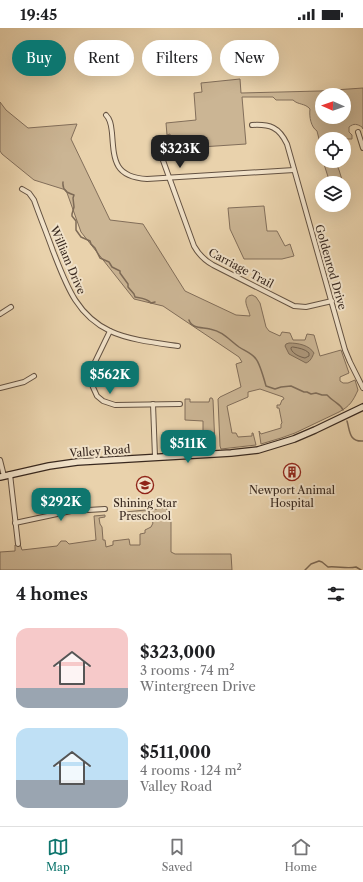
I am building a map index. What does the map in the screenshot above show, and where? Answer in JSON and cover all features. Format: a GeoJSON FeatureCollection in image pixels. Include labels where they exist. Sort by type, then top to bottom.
{"type":"FeatureCollection","features":[{"type":"Feature","properties":{"kind":"main road","name":"Valley Road"},"geometry":{"type":"LineString","coordinates":[[2,477],[49,466],[76,462],[231,453],[258,450],[294,439],[363,407]]}},
{"type":"Feature","properties":{"kind":"street"},"geometry":{"type":"LineString","coordinates":[[106,115],[110,120],[114,158],[120,168],[131,177],[169,178],[294,170]]}},
{"type":"Feature","properties":{"kind":"street","name":"Goldenrod Drive"},"geometry":{"type":"LineString","coordinates":[[252,125],[262,124],[274,128],[282,135],[287,144],[345,350],[363,388]]}},
{"type":"Feature","properties":{"kind":"street"},"geometry":{"type":"LineString","coordinates":[[358,132],[363,148]]}},
{"type":"Feature","properties":{"kind":"street","name":"Carriage Trail"},"geometry":{"type":"LineString","coordinates":[[161,155],[194,246],[197,252],[207,262],[294,306],[306,307],[332,301]]}},
{"type":"Feature","properties":{"kind":"street","name":"William Drive"},"geometry":{"type":"LineString","coordinates":[[22,189],[29,193],[34,200],[63,276],[72,296],[82,310],[110,331],[142,340],[178,346]]}},
{"type":"Feature","properties":{"kind":"street"},"geometry":{"type":"LineString","coordinates":[[0,314],[11,307]]}},
{"type":"Feature","properties":{"kind":"street"},"geometry":{"type":"LineString","coordinates":[[110,331],[92,370],[92,385],[100,399],[110,404],[120,405],[180,404]]}},
{"type":"Feature","properties":{"kind":"street"},"geometry":{"type":"LineString","coordinates":[[0,388],[24,382],[34,376]]}},
{"type":"Feature","properties":{"kind":"street"},"geometry":{"type":"LineString","coordinates":[[153,404],[155,457]]}},
{"type":"Feature","properties":{"kind":"street"},"geometry":{"type":"LineString","coordinates":[[0,460],[2,477]]}},
{"type":"Feature","properties":{"kind":"street"},"geometry":{"type":"LineString","coordinates":[[10,474],[18,544]]}},
{"type":"Feature","properties":{"kind":"street"},"geometry":{"type":"LineString","coordinates":[[15,523],[71,511],[106,509]]}},
{"type":"Feature","properties":{"kind":"shaded area"},"geometry":{"type":"Polygon","coordinates":[[[240,79],[241,93],[315,91],[315,124],[351,124],[351,89],[363,88],[363,129],[356,124],[349,127],[349,132],[317,132],[310,118],[310,109],[304,105],[293,100],[276,100],[273,97],[242,97],[246,144],[171,149],[170,134],[167,135],[166,123],[196,120],[194,93],[202,92],[201,83],[240,79]]]}},
{"type":"Feature","properties":{"kind":"shaded area"},"geometry":{"type":"Polygon","coordinates":[[[0,102],[6,110],[28,128],[77,124],[71,139],[110,220],[143,224],[185,291],[236,315],[250,316],[246,304],[246,298],[252,295],[256,297],[260,303],[266,327],[269,331],[280,336],[282,332],[290,333],[293,340],[305,340],[307,334],[314,335],[320,356],[341,350],[349,373],[340,377],[340,381],[343,383],[348,383],[355,380],[358,390],[351,403],[339,412],[295,433],[261,444],[259,431],[261,434],[281,428],[282,423],[277,405],[280,405],[284,399],[283,397],[260,389],[248,392],[248,397],[227,406],[232,433],[236,433],[238,437],[252,436],[253,433],[256,445],[221,449],[218,399],[241,387],[236,364],[242,362],[239,357],[163,306],[134,299],[81,232],[66,190],[34,180],[2,154],[0,151],[0,102]]]}},
{"type":"Feature","properties":{"kind":"shaded area"},"geometry":{"type":"Polygon","coordinates":[[[325,168],[338,168],[341,176],[328,176],[325,168]]]}},
{"type":"Feature","properties":{"kind":"shaded area"},"geometry":{"type":"Polygon","coordinates":[[[264,206],[267,231],[277,231],[285,246],[290,244],[294,256],[282,259],[244,259],[230,229],[228,208],[264,206]]]}},
{"type":"Feature","properties":{"kind":"shaded area"},"geometry":{"type":"Polygon","coordinates":[[[210,398],[213,400],[215,449],[203,450],[203,421],[185,420],[185,399],[190,399],[190,402],[209,402],[210,398]]]}},
{"type":"Feature","properties":{"kind":"shaded area"},"geometry":{"type":"Polygon","coordinates":[[[160,501],[164,501],[171,521],[171,552],[175,554],[231,554],[232,570],[0,570],[0,552],[15,551],[15,545],[20,544],[22,550],[57,546],[61,541],[66,541],[69,544],[96,540],[94,516],[105,515],[105,517],[99,518],[102,527],[103,540],[105,540],[106,547],[113,545],[113,541],[129,539],[130,545],[140,545],[140,534],[145,533],[145,530],[151,527],[153,523],[152,521],[138,520],[132,517],[124,516],[124,512],[157,509],[160,506],[160,501]]]}},
{"type":"Feature","properties":{"kind":"water"},"geometry":{"type":"Polygon","coordinates":[[[289,343],[300,344],[312,350],[314,353],[310,360],[306,363],[289,354],[285,346],[289,343]]]}},
{"type":"Feature","properties":{"kind":"waterway"},"geometry":{"type":"LineString","coordinates":[[63,182],[64,190],[74,195],[72,216],[76,221],[76,230],[81,237],[90,241],[100,258],[109,262],[112,267],[120,271],[135,297],[146,299],[151,303],[155,302]]}},
{"type":"Feature","properties":{"kind":"waterway"},"geometry":{"type":"LineString","coordinates":[[189,320],[192,325],[215,330],[252,355],[259,364],[266,386],[275,389],[291,386],[311,394],[316,393],[327,395],[343,410]]}},
{"type":"Feature","properties":{"kind":"waterway"},"geometry":{"type":"LineString","coordinates":[[347,421],[353,438],[358,441],[363,441]]}},
{"type":"Feature","properties":{"kind":"waterway"},"geometry":{"type":"LineString","coordinates":[[305,570],[311,564],[319,561],[328,567],[356,567],[361,570]]}},
{"type":"Feature","properties":{"kind":"place","name":"Newport Animal Hospital"},"geometry":{"type":"Point","coordinates":[292,472]}},
{"type":"Feature","properties":{"kind":"place","name":"Shining Star Preschool"},"geometry":{"type":"Point","coordinates":[145,485]}}]}
